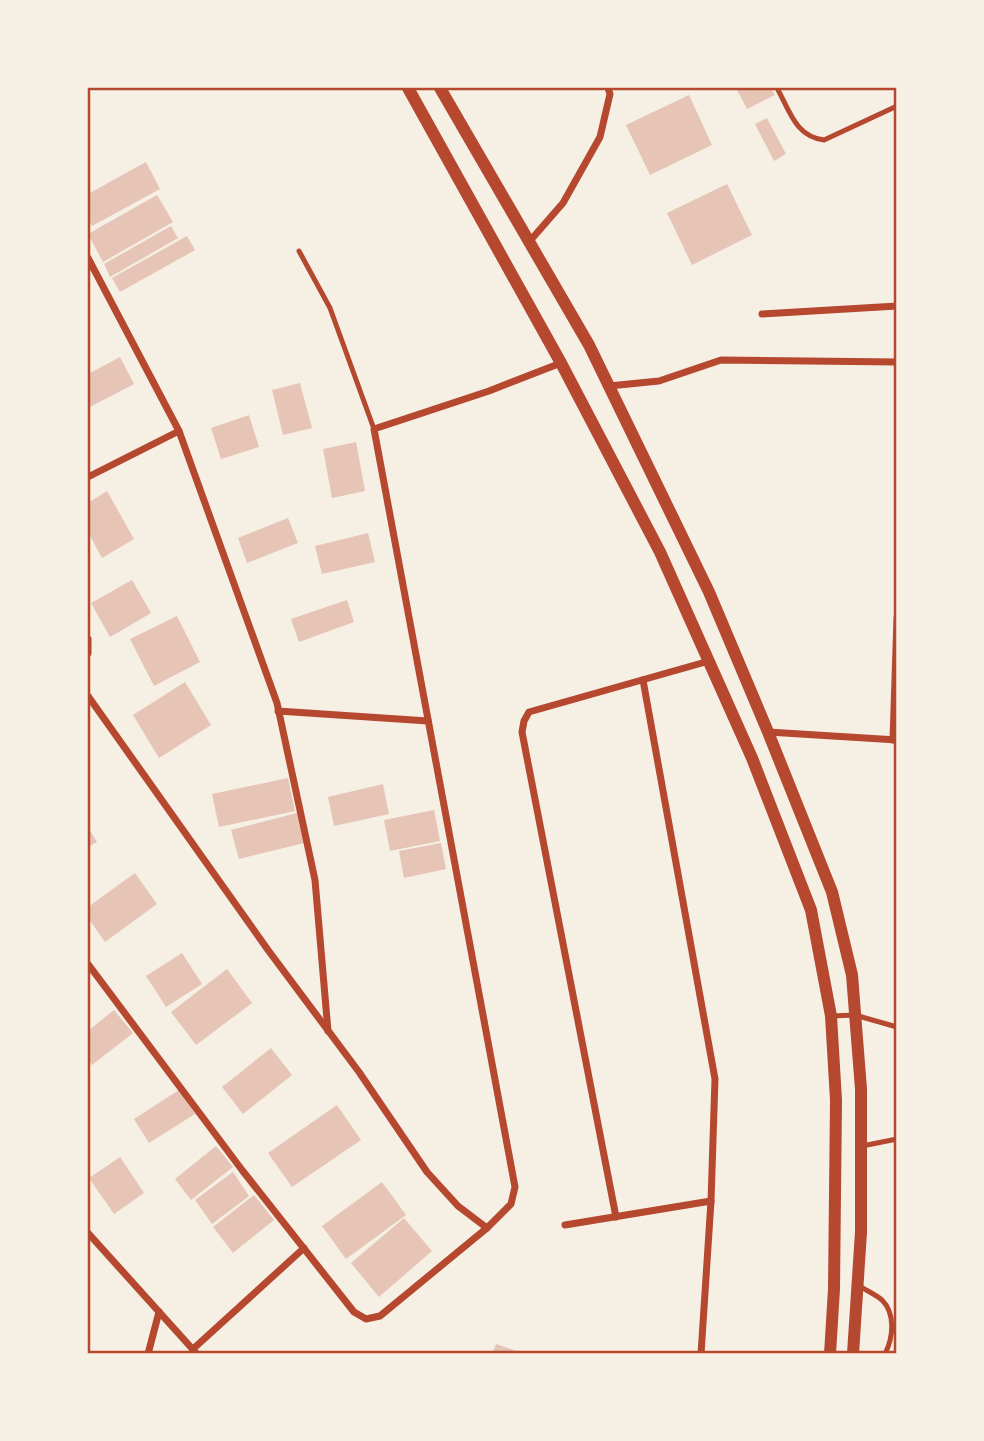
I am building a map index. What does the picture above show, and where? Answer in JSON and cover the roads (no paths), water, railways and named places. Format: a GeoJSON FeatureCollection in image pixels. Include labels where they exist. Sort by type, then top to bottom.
{"type":"FeatureCollection","features":[{"type":"Feature","properties":{"kind":"street"},"geometry":{"type":"LineString","coordinates":[[408,88],[561,363],[660,552],[752,758],[811,910],[831,1016],[836,1100],[834,1289],[830,1353]]}},
{"type":"Feature","properties":{"kind":"street"},"geometry":{"type":"LineString","coordinates":[[440,88],[589,345],[609,386],[709,592],[832,892],[852,975],[861,1089],[858,1285],[853,1353]]}},
{"type":"Feature","properties":{"kind":"street"},"geometry":{"type":"LineString","coordinates":[[528,242],[563,203],[600,137],[610,94],[608,88]]}},
{"type":"Feature","properties":{"kind":"street"},"geometry":{"type":"LineString","coordinates":[[88,258],[179,430],[278,711],[315,880],[328,1031]]}},
{"type":"Feature","properties":{"kind":"street"},"geometry":{"type":"LineString","coordinates":[[762,314],[897,306]]}},
{"type":"Feature","properties":{"kind":"street"},"geometry":{"type":"LineString","coordinates":[[609,386],[659,381],[721,360],[897,362]]}},
{"type":"Feature","properties":{"kind":"street"},"geometry":{"type":"LineString","coordinates":[[88,964],[354,1312],[366,1319],[380,1316],[487,1228],[511,1204],[515,1187],[374,429],[489,391],[561,363]]}},
{"type":"Feature","properties":{"kind":"street"},"geometry":{"type":"LineString","coordinates":[[88,477],[179,430]]}},
{"type":"Feature","properties":{"kind":"street"},"geometry":{"type":"LineString","coordinates":[[768,732],[895,740],[897,618]]}},
{"type":"Feature","properties":{"kind":"street"},"geometry":{"type":"LineString","coordinates":[[88,639],[88,653]]}},
{"type":"Feature","properties":{"kind":"street"},"geometry":{"type":"LineString","coordinates":[[616,1217],[522,733],[524,721],[529,712],[709,662]]}},
{"type":"Feature","properties":{"kind":"street"},"geometry":{"type":"LineString","coordinates":[[643,680],[715,1079],[711,1201],[701,1353]]}},
{"type":"Feature","properties":{"kind":"street"},"geometry":{"type":"LineString","coordinates":[[88,696],[427,1172],[458,1206],[487,1228]]}},
{"type":"Feature","properties":{"kind":"street"},"geometry":{"type":"LineString","coordinates":[[278,711],[429,721]]}},
{"type":"Feature","properties":{"kind":"street"},"geometry":{"type":"LineString","coordinates":[[565,1225],[711,1201]]}},
{"type":"Feature","properties":{"kind":"street"},"geometry":{"type":"LineString","coordinates":[[88,1233],[195,1351],[304,1248]]}},
{"type":"Feature","properties":{"kind":"street"},"geometry":{"type":"LineString","coordinates":[[148,1353],[159,1312]]}},
{"type":"Feature","properties":{"kind":"lane"},"geometry":{"type":"LineString","coordinates":[[778,88],[800,132],[811,138],[824,140],[897,106]]}},
{"type":"Feature","properties":{"kind":"lane"},"geometry":{"type":"LineString","coordinates":[[299,251],[330,308],[374,429]]}},
{"type":"Feature","properties":{"kind":"lane"},"geometry":{"type":"LineString","coordinates":[[831,1016],[855,1015],[897,1027]]}},
{"type":"Feature","properties":{"kind":"lane"},"geometry":{"type":"LineString","coordinates":[[862,1146],[897,1139]]}},
{"type":"Feature","properties":{"kind":"lane"},"geometry":{"type":"LineString","coordinates":[[858,1285],[883,1301],[889,1312],[891,1339],[885,1353]]}}]}
